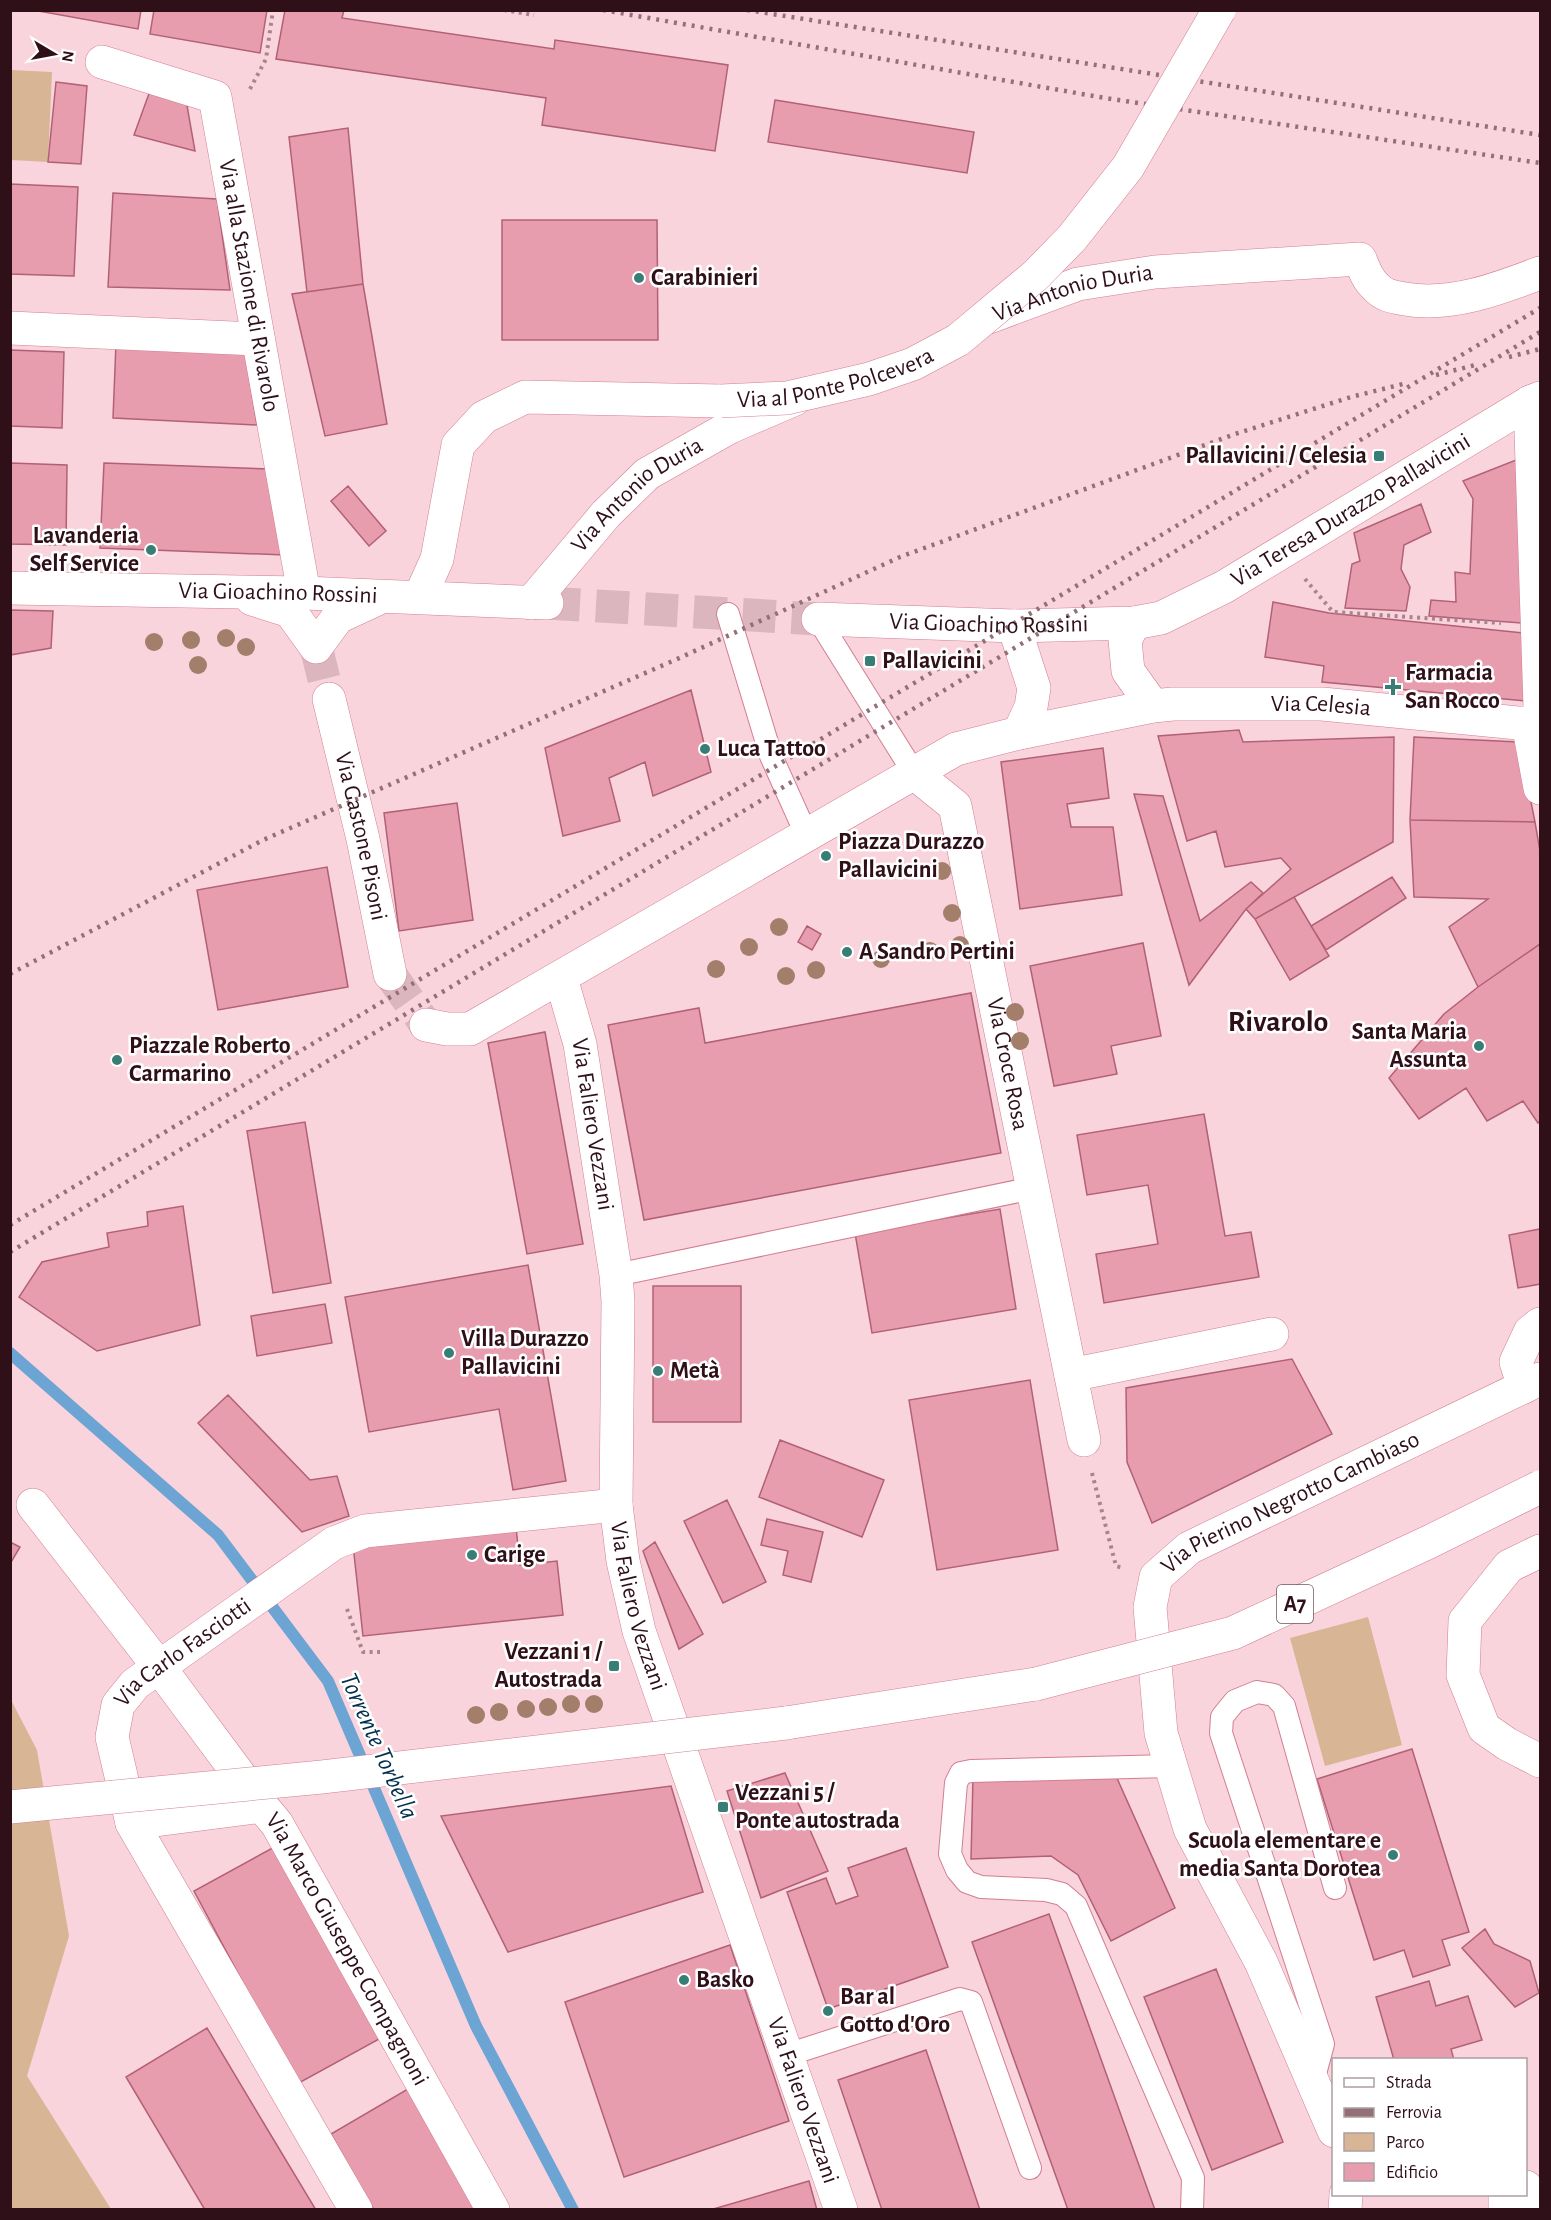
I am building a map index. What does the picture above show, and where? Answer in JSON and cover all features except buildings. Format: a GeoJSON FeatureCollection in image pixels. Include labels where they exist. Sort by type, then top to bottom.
{"type":"FeatureCollection","features":[{"type":"Feature","properties":{"kind":"main road","name":"Via al Ponte Polcevera"},"geometry":{"type":"LineString","coordinates":[[420,597],[437,559],[458,445],[484,417],[525,397],[722,401],[788,398],[868,379],[913,364],[958,340],[1036,275],[1072,238],[1128,167],[1220,10]]}},
{"type":"Feature","properties":{"kind":"main road","name":"Via alla Stazione di Rivarolo"},"geometry":{"type":"LineString","coordinates":[[102,62],[215,97],[304,593]]}},
{"type":"Feature","properties":{"kind":"main road","name":"Via Antonio Duria"},"geometry":{"type":"LineString","coordinates":[[539,603],[606,514],[647,474],[741,422],[893,356],[1078,284],[1155,272],[1360,259],[1367,276],[1376,288],[1388,296],[1423,302],[1441,302],[1457,300],[1540,273]]}},
{"type":"Feature","properties":{"kind":"main road"},"geometry":{"type":"LineString","coordinates":[[10,328],[258,339]]}},
{"type":"Feature","properties":{"kind":"main road"},"geometry":{"type":"LineString","coordinates":[[1535,400],[1536,718],[1540,788]]}},
{"type":"Feature","properties":{"kind":"main road","name":"Via Teresa Durazzo Pallavicini"},"geometry":{"type":"LineString","coordinates":[[1148,621],[1224,587],[1535,400]]}},
{"type":"Feature","properties":{"kind":"main road","name":"Via Gioachino Rossini"},"geometry":{"type":"LineString","coordinates":[[10,588],[304,593],[539,603]]}},
{"type":"Feature","properties":{"kind":"main road"},"geometry":{"type":"LineString","coordinates":[[233,593],[290,611],[316,647],[338,617],[384,596]]}},
{"type":"Feature","properties":{"kind":"main road","name":"Via Gioachino Rossini"},"geometry":{"type":"LineString","coordinates":[[818,619],[1014,626],[1148,621]]}},
{"type":"Feature","properties":{"kind":"main road"},"geometry":{"type":"LineString","coordinates":[[1148,621],[1125,640],[1128,671],[1163,705]]}},
{"type":"Feature","properties":{"kind":"main road"},"geometry":{"type":"LineString","coordinates":[[1014,626],[1034,688],[1031,707],[1019,734]]}},
{"type":"Feature","properties":{"kind":"main road","name":"Via Gastone Pisoni"},"geometry":{"type":"LineString","coordinates":[[328,699],[363,839],[390,974]]}},
{"type":"Feature","properties":{"kind":"main road","name":"Via Celesia"},"geometry":{"type":"LineString","coordinates":[[1163,705],[1322,704],[1536,718]]}},
{"type":"Feature","properties":{"kind":"main road"},"geometry":{"type":"LineString","coordinates":[[426,1025],[447,1029],[470,1029],[956,749],[1163,705]]}},
{"type":"Feature","properties":{"kind":"main road","name":"Via Croce Rosa"},"geometry":{"type":"LineString","coordinates":[[914,772],[955,806],[1083,1440]]}},
{"type":"Feature","properties":{"kind":"main road","name":"Via Faliero Vezzani"},"geometry":{"type":"LineString","coordinates":[[561,978],[580,1044],[616,1275],[618,1301],[616,1505],[623,1561],[639,1631],[841,2210]]}},
{"type":"Feature","properties":{"kind":"main road"},"geometry":{"type":"LineString","coordinates":[[1532,1383],[1516,1362],[1530,1332],[1540,1324]]}},
{"type":"Feature","properties":{"kind":"main road"},"geometry":{"type":"LineString","coordinates":[[1071,1375],[1272,1334]]}},
{"type":"Feature","properties":{"kind":"main road","name":"Via Pierino Negrotto Cambiaso"},"geometry":{"type":"LineString","coordinates":[[1332,2126],[1261,1962],[1190,1829],[1161,1733],[1150,1607],[1156,1577],[1189,1548],[1532,1383]]}},
{"type":"Feature","properties":{"kind":"main road","name":"A7"},"geometry":{"type":"LineString","coordinates":[[10,1807],[321,1777],[786,1723],[1036,1684],[1233,1633],[1429,1542],[1540,1487]]}},
{"type":"Feature","properties":{"kind":"main road","name":"Via Carlo Fasciotti"},"geometry":{"type":"LineString","coordinates":[[33,1505],[163,1656]]}},
{"type":"Feature","properties":{"kind":"main road","name":"Via Carlo Fasciotti"},"geometry":{"type":"LineString","coordinates":[[356,2210],[132,1822],[112,1737],[118,1705],[163,1656],[334,1543],[366,1531],[616,1505]]}},
{"type":"Feature","properties":{"kind":"main road"},"geometry":{"type":"LineString","coordinates":[[1540,1551],[1509,1566],[1465,1621],[1463,1675],[1484,1728],[1507,1744],[1540,1761]]}},
{"type":"Feature","properties":{"kind":"main road"},"geometry":{"type":"LineString","coordinates":[[163,1656],[262,1806]]}},
{"type":"Feature","properties":{"kind":"main road"},"geometry":{"type":"LineString","coordinates":[[1507,1744],[1540,1731]]}},
{"type":"Feature","properties":{"kind":"main road","name":"Via Marco Giuseppe Compagnoni"},"geometry":{"type":"LineString","coordinates":[[132,1822],[262,1806],[277,1824],[493,2210]]}},
{"type":"Feature","properties":{"kind":"main road"},"geometry":{"type":"LineString","coordinates":[[1527,2195],[1529,2210]]}},
{"type":"Feature","properties":{"kind":"lane"},"geometry":{"type":"LineString","coordinates":[[728,614],[771,756],[807,836]]}},
{"type":"Feature","properties":{"kind":"lane"},"geometry":{"type":"LineString","coordinates":[[818,619],[914,772]]}},
{"type":"Feature","properties":{"kind":"lane"},"geometry":{"type":"LineString","coordinates":[[616,1275],[1033,1188]]}},
{"type":"Feature","properties":{"kind":"lane"},"geometry":{"type":"LineString","coordinates":[[1313,2082],[1323,2044],[1221,1733],[1222,1717],[1235,1701],[1257,1692],[1274,1695],[1284,1706],[1335,1888]]}},
{"type":"Feature","properties":{"kind":"lane"},"geometry":{"type":"LineString","coordinates":[[1171,1766],[961,1773],[956,1783],[950,1854],[957,1870],[967,1882],[981,1887],[1046,1890],[1062,1894],[1076,1906],[1193,2178],[1192,2210]]}},
{"type":"Feature","properties":{"kind":"lane"},"geometry":{"type":"LineString","coordinates":[[787,2055],[960,2000],[971,2002],[1030,2168]]}},
{"type":"Feature","properties":{"kind":"path"},"geometry":{"type":"LineString","coordinates":[[266,59],[273,10]]}},
{"type":"Feature","properties":{"kind":"path"},"geometry":{"type":"LineString","coordinates":[[504,10],[534,15]]}},
{"type":"Feature","properties":{"kind":"path"},"geometry":{"type":"LineString","coordinates":[[1282,551],[1333,612],[1537,619]]}},
{"type":"Feature","properties":{"kind":"path"},"geometry":{"type":"LineString","coordinates":[[1083,1440],[1116,1566],[1156,1577]]}},
{"type":"Feature","properties":{"kind":"path"},"geometry":{"type":"LineString","coordinates":[[347,1609],[363,1652],[380,1652]]}},
{"type":"Feature","properties":{"kind":"green space"},"geometry":{"type":"Polygon","coordinates":[[[11,70],[52,72],[48,162],[11,160],[11,70]]]}},
{"type":"Feature","properties":{"kind":"green space"},"geometry":{"type":"Polygon","coordinates":[[[1368,1617],[1402,1745],[1325,1766],[1290,1638],[1368,1617]]]}},
{"type":"Feature","properties":{"kind":"green space"},"geometry":{"type":"Polygon","coordinates":[[[10,1698],[37,1750],[69,1936],[27,2076],[111,2209],[11,2209],[10,1698]]]}},
{"type":"Feature","properties":{"kind":"waterway","name":"Torrente Torbella"},"geometry":{"type":"LineString","coordinates":[[10,1353],[218,1535],[328,1681],[476,2026],[573,2210]]}},
{"type":"Feature","properties":{"kind":"tunnel"},"geometry":{"type":"LineString","coordinates":[[547,603],[818,619]]}},
{"type":"Feature","properties":{"kind":"tunnel"},"geometry":{"type":"LineString","coordinates":[[316,647],[329,699]]}},
{"type":"Feature","properties":{"kind":"tunnel"},"geometry":{"type":"LineString","coordinates":[[390,974],[426,1025]]}},
{"type":"Feature","properties":{"kind":"railway"},"geometry":{"type":"LineString","coordinates":[[603,10],[1105,98],[1540,163]]}},
{"type":"Feature","properties":{"kind":"railway"},"geometry":{"type":"LineString","coordinates":[[747,10],[1540,135]]}},
{"type":"Feature","properties":{"kind":"railway"},"geometry":{"type":"LineString","coordinates":[[10,1225],[1540,308]]}},
{"type":"Feature","properties":{"kind":"railway"},"geometry":{"type":"LineString","coordinates":[[10,1252],[1540,332]]}},
{"type":"Feature","properties":{"kind":"railway"},"geometry":{"type":"LineString","coordinates":[[1509,357],[1540,349]]}},
{"type":"Feature","properties":{"kind":"railway"},"geometry":{"type":"LineString","coordinates":[[1436,375],[1479,364]]}},
{"type":"Feature","properties":{"kind":"railway"},"geometry":{"type":"LineString","coordinates":[[10,974],[263,840],[675,660],[900,557],[1235,434],[1351,397],[1407,383]]}},
{"type":"Feature","properties":{"kind":"place","name":"Carabinieri"},"geometry":{"type":"Point","coordinates":[639,278]}},
{"type":"Feature","properties":{"kind":"place","name":"Pallavicini / Celesia"},"geometry":{"type":"Point","coordinates":[1379,456]}},
{"type":"Feature","properties":{"kind":"place","name":"Lavanderia Self Service"},"geometry":{"type":"Point","coordinates":[151,550]}},
{"type":"Feature","properties":{"kind":"place","name":"Pallavicini"},"geometry":{"type":"Point","coordinates":[870,661]}},
{"type":"Feature","properties":{"kind":"place","name":"Farmacia San Rocco"},"geometry":{"type":"Point","coordinates":[1393,687]}},
{"type":"Feature","properties":{"kind":"place","name":"Luca Tattoo"},"geometry":{"type":"Point","coordinates":[705,749]}},
{"type":"Feature","properties":{"kind":"place","name":"Piazza Durazzo Pallavicini"},"geometry":{"type":"Point","coordinates":[826,856]}},
{"type":"Feature","properties":{"kind":"place","name":"A Sandro Pertini"},"geometry":{"type":"Point","coordinates":[847,952]}},
{"type":"Feature","properties":{"kind":"place","name":"Santa Maria Assunta"},"geometry":{"type":"Point","coordinates":[1479,1046]}},
{"type":"Feature","properties":{"kind":"place","name":"Piazzale Roberto Carmarino"},"geometry":{"type":"Point","coordinates":[117,1060]}},
{"type":"Feature","properties":{"kind":"place","name":"Villa Durazzo Pallavicini"},"geometry":{"type":"Point","coordinates":[449,1353]}},
{"type":"Feature","properties":{"kind":"place","name":"Metà"},"geometry":{"type":"Point","coordinates":[658,1371]}},
{"type":"Feature","properties":{"kind":"place","name":"Carige"},"geometry":{"type":"Point","coordinates":[472,1555]}},
{"type":"Feature","properties":{"kind":"place","name":"Vezzani 1 / Autostrada"},"geometry":{"type":"Point","coordinates":[614,1666]}},
{"type":"Feature","properties":{"kind":"place","name":"Vezzani 5 / Ponte autostrada"},"geometry":{"type":"Point","coordinates":[723,1807]}},
{"type":"Feature","properties":{"kind":"place","name":"Scuola elementare e media Santa Dorotea"},"geometry":{"type":"Point","coordinates":[1393,1855]}},
{"type":"Feature","properties":{"kind":"place","name":"Basko"},"geometry":{"type":"Point","coordinates":[684,1980]}},
{"type":"Feature","properties":{"kind":"place","name":"Bar al Gotto d'Oro"},"geometry":{"type":"Point","coordinates":[828,2011]}},
{"type":"Feature","properties":{"kind":"district","name":"Rivarolo"},"geometry":{"type":"Point","coordinates":[1278,1022]}}]}
